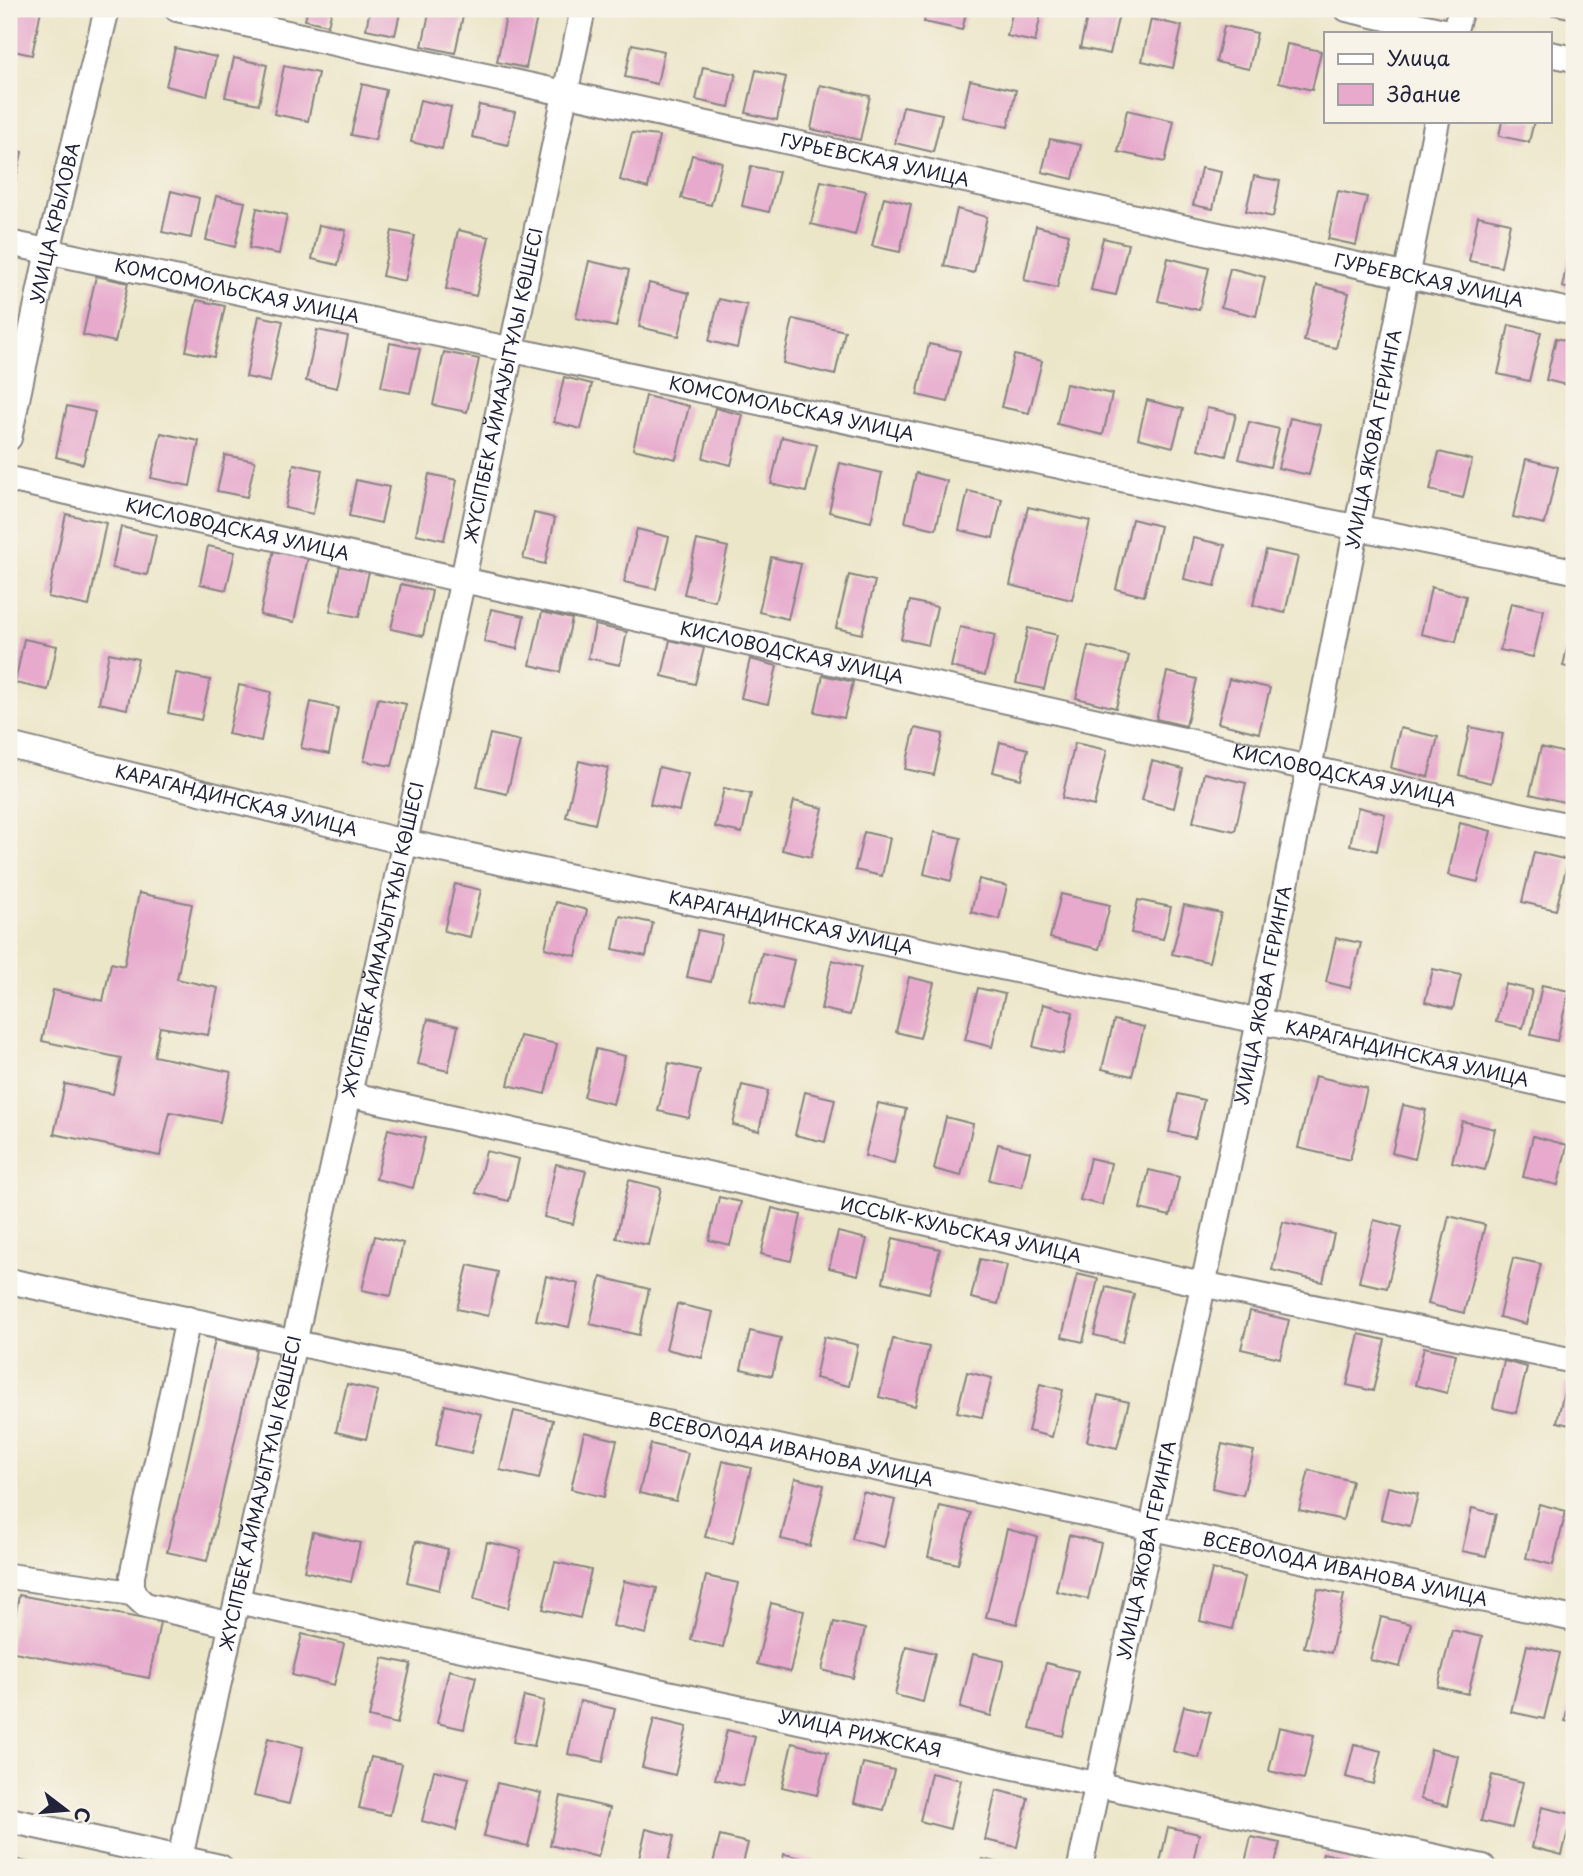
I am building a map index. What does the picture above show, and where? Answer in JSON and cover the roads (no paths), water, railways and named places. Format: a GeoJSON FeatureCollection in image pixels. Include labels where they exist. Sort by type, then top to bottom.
{"type":"FeatureCollection","features":[{"type":"Feature","properties":{"kind":"street","name":"УЛИЦА КРЫЛОВА"},"geometry":{"type":"LineString","coordinates":[[9,438],[48,251],[107,9]]}},
{"type":"Feature","properties":{"kind":"street","name":"ГУРЬЕВСКАЯ УЛИЦА"},"geometry":{"type":"LineString","coordinates":[[177,9],[1574,312]]}},
{"type":"Feature","properties":{"kind":"street","name":"ЖҮСІПБЕК АЙМАУЫТҰЛЫ КӨШЕСІ"},"geometry":{"type":"LineString","coordinates":[[179,1863],[463,579],[583,9]]}},
{"type":"Feature","properties":{"kind":"street"},"geometry":{"type":"LineString","coordinates":[[1348,9],[1449,32]]}},
{"type":"Feature","properties":{"kind":"street"},"geometry":{"type":"LineString","coordinates":[[1453,32],[1461,9]]}},
{"type":"Feature","properties":{"kind":"street"},"geometry":{"type":"LineString","coordinates":[[1552,54],[1574,59]]}},
{"type":"Feature","properties":{"kind":"street","name":"УЛИЦА ЯКОВА ГЕРИНГА"},"geometry":{"type":"LineString","coordinates":[[1080,1867],[1150,1525],[1259,1021],[1437,122]]}},
{"type":"Feature","properties":{"kind":"street","name":"КОМСОМОЛЬСКАЯ УЛИЦА"},"geometry":{"type":"LineString","coordinates":[[9,243],[1574,571]]}},
{"type":"Feature","properties":{"kind":"street","name":"КИСЛОВОДСКАЯ УЛИЦА"},"geometry":{"type":"LineString","coordinates":[[9,480],[1574,827]]}},
{"type":"Feature","properties":{"kind":"street","name":"КАРАГАНДИНСКАЯ УЛИЦА"},"geometry":{"type":"LineString","coordinates":[[9,745],[404,842],[1259,1021],[1574,1091]]}},
{"type":"Feature","properties":{"kind":"street","name":"ИССЫК-КУЛЬСКАЯ УЛИЦА"},"geometry":{"type":"LineString","coordinates":[[348,1094],[1202,1284],[1574,1361]]}},
{"type":"Feature","properties":{"kind":"street","name":"ВСЕВОЛОДА ИВАНОВА УЛИЦА"},"geometry":{"type":"LineString","coordinates":[[9,1281],[1150,1525],[1574,1619]]}},
{"type":"Feature","properties":{"kind":"street"},"geometry":{"type":"LineString","coordinates":[[9,1576],[132,1593],[132,1576],[188,1320]]}},
{"type":"Feature","properties":{"kind":"street","name":"УЛИЦА РИЖСКАЯ"},"geometry":{"type":"LineString","coordinates":[[132,1593],[145,1605],[235,1613],[1098,1784],[1483,1867]]}},
{"type":"Feature","properties":{"kind":"street"},"geometry":{"type":"LineString","coordinates":[[9,1820],[179,1863],[220,1867]]}}]}
